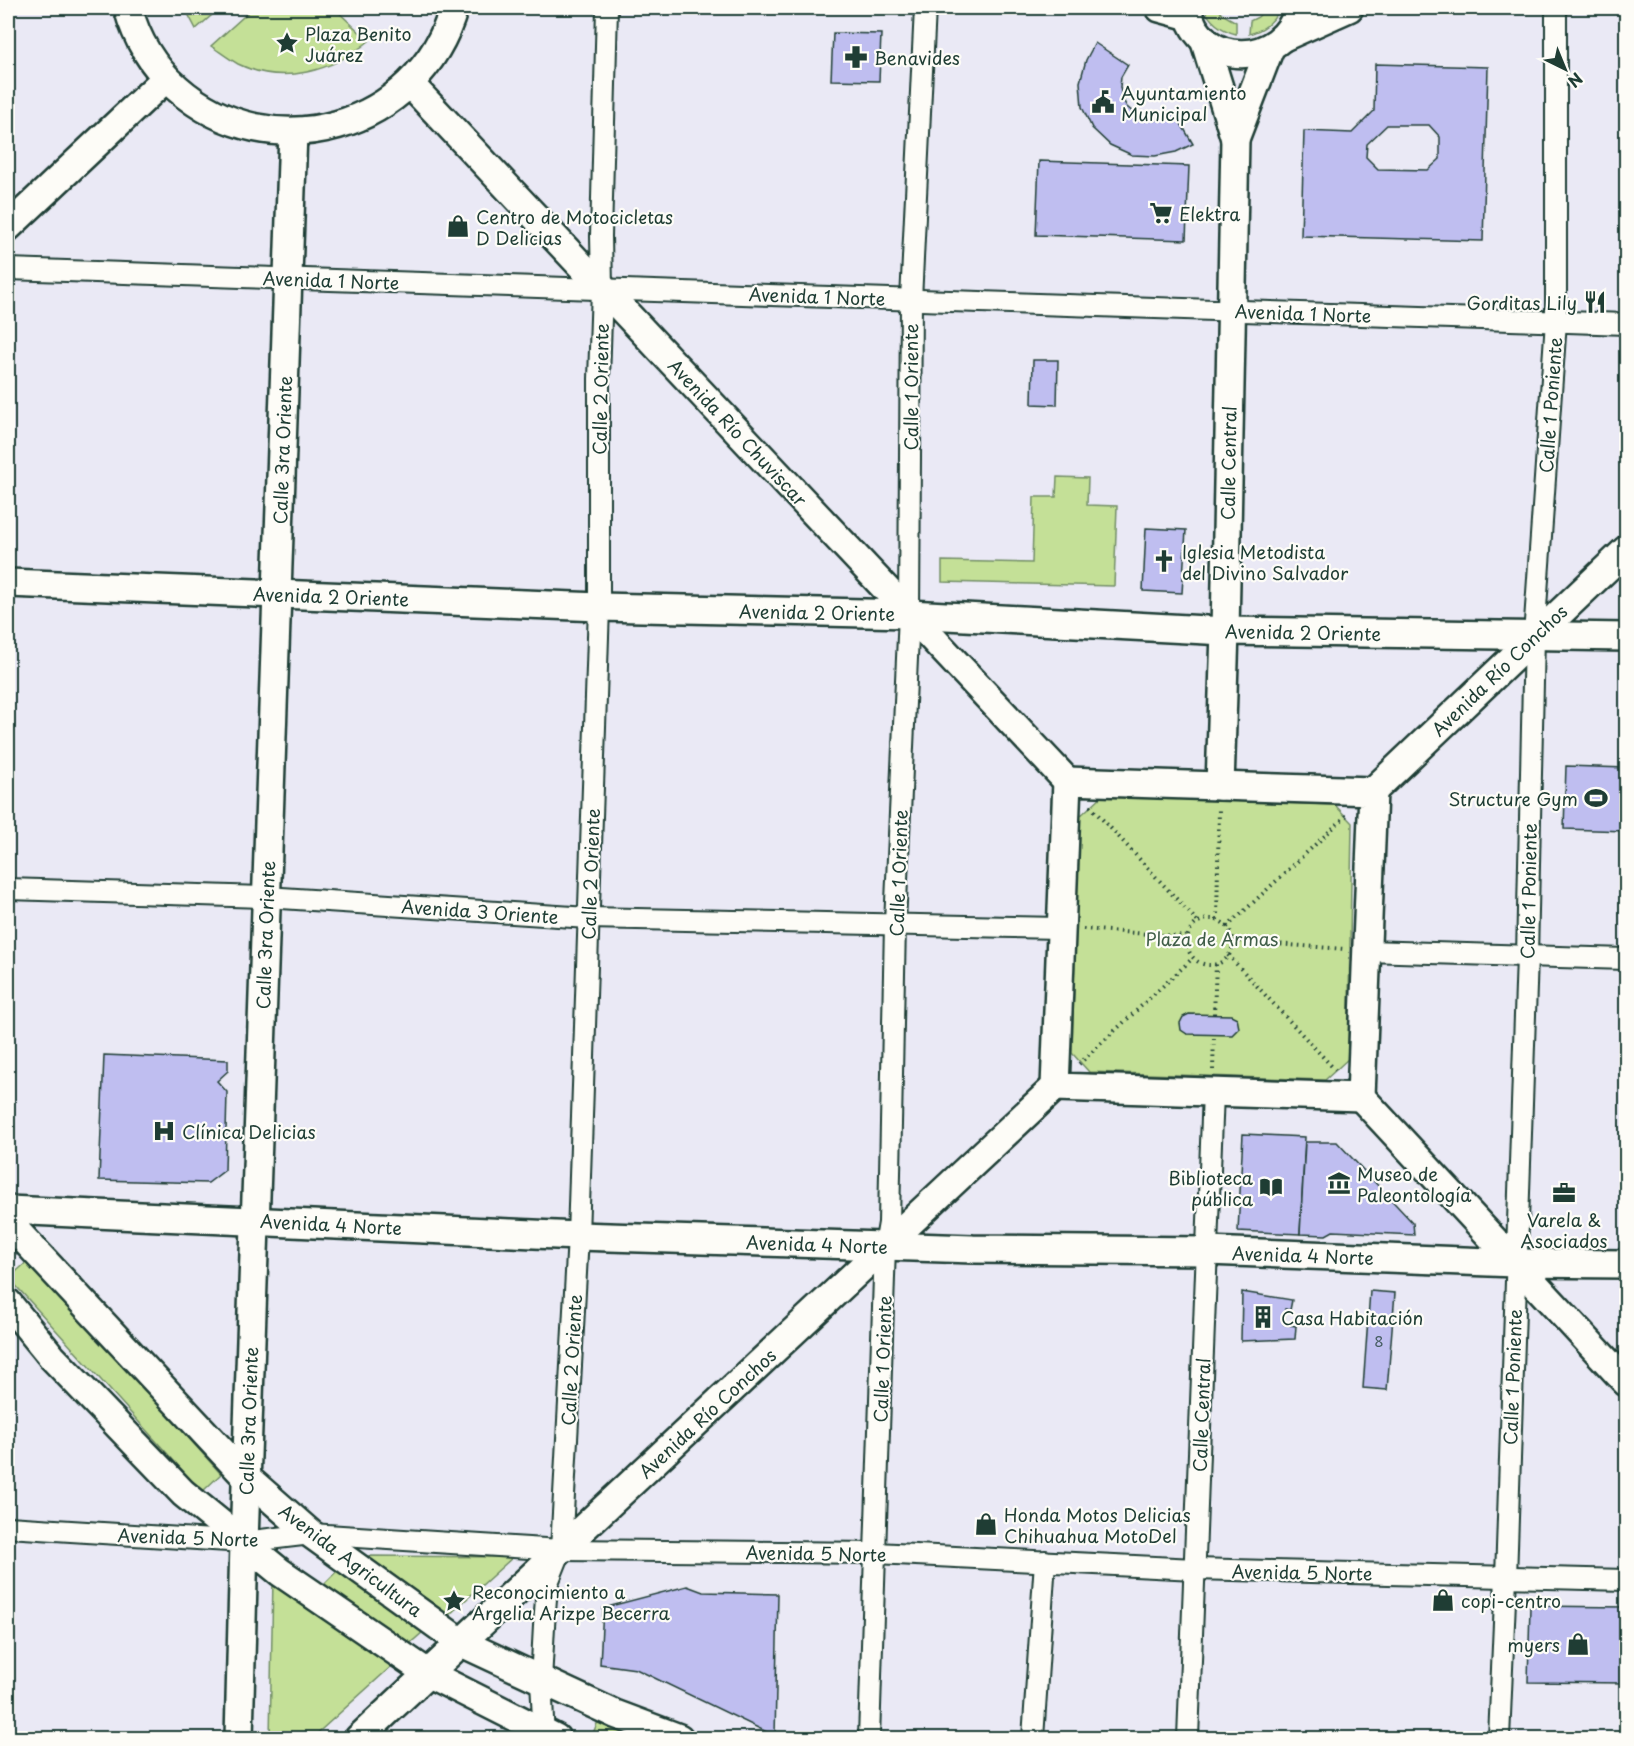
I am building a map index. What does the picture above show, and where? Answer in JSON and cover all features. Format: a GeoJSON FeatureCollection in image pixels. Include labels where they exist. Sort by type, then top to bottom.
{"type":"FeatureCollection","features":[{"type":"Feature","properties":{"kind":"main road"},"geometry":{"type":"LineString","coordinates":[[128,8],[131,22],[146,52],[166,78],[192,101],[223,119],[257,129],[293,132],[336,126],[375,110],[410,84],[437,49],[454,8]]}},
{"type":"Feature","properties":{"kind":"main road"},"geometry":{"type":"LineString","coordinates":[[1160,8],[1188,12],[1195,28],[1204,39],[1218,49],[1235,54],[1252,53],[1277,43],[1349,8]]}},
{"type":"Feature","properties":{"kind":"main road"},"geometry":{"type":"LineString","coordinates":[[1234,139],[1277,43],[1293,25],[1299,8]]}},
{"type":"Feature","properties":{"kind":"main road"},"geometry":{"type":"LineString","coordinates":[[1204,39],[1234,139]]}},
{"type":"Feature","properties":{"kind":"main road"},"geometry":{"type":"LineString","coordinates":[[8,227],[166,78]]}},
{"type":"Feature","properties":{"kind":"main road","name":"Avenida Río Chuviscar"},"geometry":{"type":"LineString","coordinates":[[410,84],[1066,781]]}},
{"type":"Feature","properties":{"kind":"main road","name":"Calle 3ra Oriente"},"geometry":{"type":"LineString","coordinates":[[240,1738],[246,1477],[293,132]]}},
{"type":"Feature","properties":{"kind":"main road","name":"Calle Central"},"geometry":{"type":"LineString","coordinates":[[1220,786],[1234,139]]}},
{"type":"Feature","properties":{"kind":"main road","name":"Avenida Río Conchos"},"geometry":{"type":"LineString","coordinates":[[1373,791],[1626,550]]}},
{"type":"Feature","properties":{"kind":"main road","name":"Avenida 2 Oriente"},"geometry":{"type":"LineString","coordinates":[[8,583],[599,607],[909,614],[1225,631],[1626,637]]}},
{"type":"Feature","properties":{"kind":"main road"},"geometry":{"type":"LineString","coordinates":[[1361,1097],[1055,1087],[1066,781],[1373,791],[1361,1097],[1626,1382]]}},
{"type":"Feature","properties":{"kind":"main road","name":"Avenida Río Conchos"},"geometry":{"type":"LineString","coordinates":[[359,1738],[1055,1087]]}},
{"type":"Feature","properties":{"kind":"main road","name":"Avenida 4 Norte"},"geometry":{"type":"LineString","coordinates":[[8,1210],[578,1236],[973,1249],[1207,1251],[1515,1263],[1626,1264]]}},
{"type":"Feature","properties":{"kind":"main road","name":"Avenida Agricultura"},"geometry":{"type":"LineString","coordinates":[[8,1222],[246,1477],[311,1534],[462,1642],[615,1714],[679,1738]]}},
{"type":"Feature","properties":{"kind":"main road"},"geometry":{"type":"LineString","coordinates":[[8,1303],[52,1357],[183,1493],[280,1572],[429,1674],[548,1737]]}},
{"type":"Feature","properties":{"kind":"street","name":"Calle 2 Oriente"},"geometry":{"type":"LineString","coordinates":[[548,1737],[541,1681],[548,1585],[561,1550],[578,1236],[599,607],[599,379],[607,8]]}},
{"type":"Feature","properties":{"kind":"street","name":"Calle 1 Oriente"},"geometry":{"type":"LineString","coordinates":[[869,1738],[885,1246],[889,1223],[895,924],[909,614],[911,300],[925,8]]}},
{"type":"Feature","properties":{"kind":"street","name":"Calle 1 Poniente"},"geometry":{"type":"LineString","coordinates":[[1499,1738],[1527,956],[1534,636],[1556,321],[1556,8]]}},
{"type":"Feature","properties":{"kind":"street","name":"Avenida 1 Norte"},"geometry":{"type":"LineString","coordinates":[[8,269],[1626,324]]}},
{"type":"Feature","properties":{"kind":"street","name":"Avenida 3 Oriente"},"geometry":{"type":"LineString","coordinates":[[8,889],[266,897],[588,918],[1061,928]]}},
{"type":"Feature","properties":{"kind":"street"},"geometry":{"type":"LineString","coordinates":[[1366,951],[1626,959]]}},
{"type":"Feature","properties":{"kind":"street","name":"Calle Central"},"geometry":{"type":"LineString","coordinates":[[1188,1738],[1213,1092]]}},
{"type":"Feature","properties":{"kind":"street","name":"Avenida 5 Norte"},"geometry":{"type":"LineString","coordinates":[[8,1527],[244,1542],[311,1534],[561,1550],[876,1553],[1195,1569],[1626,1580]]}},
{"type":"Feature","properties":{"kind":"street"},"geometry":{"type":"LineString","coordinates":[[1033,1738],[1045,1561]]}},
{"type":"Feature","properties":{"kind":"path"},"geometry":{"type":"LineString","coordinates":[[1066,781],[1198,922]]}},
{"type":"Feature","properties":{"kind":"path"},"geometry":{"type":"LineString","coordinates":[[1217,920],[1220,786]]}},
{"type":"Feature","properties":{"kind":"path"},"geometry":{"type":"LineString","coordinates":[[1227,927],[1373,791]]}},
{"type":"Feature","properties":{"kind":"path"},"geometry":{"type":"LineString","coordinates":[[1208,919],[1217,920],[1227,927],[1232,941],[1228,955],[1216,964],[1207,965],[1193,958],[1186,945],[1187,937],[1189,931],[1198,922],[1208,919]]}},
{"type":"Feature","properties":{"kind":"path"},"geometry":{"type":"LineString","coordinates":[[1061,928],[1187,937]]}},
{"type":"Feature","properties":{"kind":"path"},"geometry":{"type":"LineString","coordinates":[[1232,941],[1366,951]]}},
{"type":"Feature","properties":{"kind":"path"},"geometry":{"type":"LineString","coordinates":[[1228,955],[1361,1097]]}},
{"type":"Feature","properties":{"kind":"path"},"geometry":{"type":"LineString","coordinates":[[1055,1087],[1193,958]]}},
{"type":"Feature","properties":{"kind":"path"},"geometry":{"type":"LineString","coordinates":[[1214,1014],[1216,964]]}},
{"type":"Feature","properties":{"kind":"path"},"geometry":{"type":"LineString","coordinates":[[1213,1092],[1214,1035]]}},
{"type":"Feature","properties":{"kind":"green space"},"geometry":{"type":"Polygon","coordinates":[[[185,8],[220,8],[196,29],[185,8]]]}},
{"type":"Feature","properties":{"kind":"green space"},"geometry":{"type":"Polygon","coordinates":[[[253,8],[334,8],[369,41],[340,60],[307,72],[272,74],[255,71],[238,64],[211,46],[253,8]]]}},
{"type":"Feature","properties":{"kind":"green space"},"geometry":{"type":"Polygon","coordinates":[[[1204,8],[1218,8],[1222,14],[1236,22],[1236,34],[1217,25],[1204,8]]]}},
{"type":"Feature","properties":{"kind":"green space"},"geometry":{"type":"Polygon","coordinates":[[[1266,8],[1280,8],[1268,25],[1249,34],[1250,21],[1258,17],[1266,8]]]}},
{"type":"Feature","properties":{"kind":"green space"},"geometry":{"type":"Polygon","coordinates":[[[1057,477],[1088,478],[1087,505],[1117,506],[1114,586],[942,582],[942,561],[1032,563],[1034,497],[1056,497],[1057,477]]]}},
{"type":"Feature","properties":{"kind":"green space","name":"Plaza de Armas"},"geometry":{"type":"Polygon","coordinates":[[[1102,796],[1335,805],[1352,823],[1348,1059],[1325,1080],[1089,1072],[1072,1053],[1079,817],[1102,796]]]}},
{"type":"Feature","properties":{"kind":"green space"},"geometry":{"type":"Polygon","coordinates":[[[29,1260],[221,1474],[202,1492],[9,1278],[29,1260]]]}},
{"type":"Feature","properties":{"kind":"green space"},"geometry":{"type":"Polygon","coordinates":[[[367,1556],[513,1557],[449,1615],[367,1556]]]}},
{"type":"Feature","properties":{"kind":"green space"},"geometry":{"type":"Polygon","coordinates":[[[337,1571],[424,1631],[407,1646],[321,1587],[337,1571]]]}},
{"type":"Feature","properties":{"kind":"green space"},"geometry":{"type":"Polygon","coordinates":[[[273,1579],[395,1663],[312,1738],[270,1738],[273,1579]]]}},
{"type":"Feature","properties":{"kind":"green space"},"geometry":{"type":"Polygon","coordinates":[[[599,1719],[645,1738],[591,1738],[599,1719]]]}},
{"type":"Feature","properties":{"kind":"building","name":"Benavides"},"geometry":{"type":"Polygon","coordinates":[[[833,33],[881,34],[879,81],[831,80],[833,33]]]}},
{"type":"Feature","properties":{"kind":"building","name":"Ayuntamiento Municipal"},"geometry":{"type":"Polygon","coordinates":[[[1095,43],[1128,65],[1121,77],[1120,87],[1127,107],[1144,119],[1155,120],[1175,113],[1193,144],[1176,152],[1155,156],[1132,155],[1110,145],[1092,128],[1082,107],[1080,82],[1086,60],[1095,43]]]}},
{"type":"Feature","properties":{"kind":"building"},"geometry":{"type":"Polygon","coordinates":[[[1375,64],[1488,67],[1483,241],[1301,236],[1304,131],[1352,133],[1374,111],[1375,64]],[[1387,125],[1367,144],[1366,157],[1378,169],[1428,170],[1440,159],[1440,137],[1429,125],[1387,125]]]}},
{"type":"Feature","properties":{"kind":"building"},"geometry":{"type":"Polygon","coordinates":[[[1039,161],[1189,166],[1186,240],[1036,235],[1039,161]]]}},
{"type":"Feature","properties":{"kind":"building"},"geometry":{"type":"Polygon","coordinates":[[[1033,360],[1058,360],[1057,405],[1032,404],[1033,360]]]}},
{"type":"Feature","properties":{"kind":"building","name":"Iglesia Metodista del Divino Salvador"},"geometry":{"type":"Polygon","coordinates":[[[1146,528],[1186,530],[1182,593],[1143,591],[1146,528]]]}},
{"type":"Feature","properties":{"kind":"building","name":"Structure Gym"},"geometry":{"type":"Polygon","coordinates":[[[1566,766],[1626,768],[1626,831],[1564,829],[1566,766]]]}},
{"type":"Feature","properties":{"kind":"building"},"geometry":{"type":"Polygon","coordinates":[[[1189,1014],[1231,1015],[1237,1018],[1239,1028],[1232,1035],[1187,1034],[1181,1030],[1180,1023],[1183,1017],[1189,1014]]]}},
{"type":"Feature","properties":{"kind":"building","name":"Clínica Delicias"},"geometry":{"type":"Polygon","coordinates":[[[104,1055],[228,1060],[228,1071],[217,1081],[227,1092],[225,1170],[208,1183],[99,1180],[104,1055]]]}},
{"type":"Feature","properties":{"kind":"building","name":"Biblioteca pública"},"geometry":{"type":"Polygon","coordinates":[[[1243,1134],[1305,1137],[1300,1234],[1238,1231],[1243,1134]]]}},
{"type":"Feature","properties":{"kind":"building","name":"Museo de Paleontología"},"geometry":{"type":"Polygon","coordinates":[[[1305,1142],[1337,1142],[1413,1223],[1414,1235],[1333,1231],[1326,1235],[1300,1234],[1305,1142]]]}},
{"type":"Feature","properties":{"kind":"building"},"geometry":{"type":"Polygon","coordinates":[[[1370,1291],[1395,1293],[1387,1390],[1363,1388],[1370,1291]]]}},
{"type":"Feature","properties":{"kind":"building","name":"Casa Habitación"},"geometry":{"type":"Polygon","coordinates":[[[1242,1292],[1292,1300],[1290,1310],[1285,1309],[1284,1324],[1296,1326],[1295,1339],[1241,1341],[1242,1292]]]}},
{"type":"Feature","properties":{"kind":"building"},"geometry":{"type":"Polygon","coordinates":[[[687,1586],[703,1592],[778,1594],[775,1736],[636,1669],[600,1664],[603,1608],[687,1586]]]}},
{"type":"Feature","properties":{"kind":"building","name":"myers"},"geometry":{"type":"Polygon","coordinates":[[[1530,1606],[1626,1607],[1626,1683],[1528,1682],[1530,1606]]]}},
{"type":"Feature","properties":{"kind":"place","name":"Plaza Benito Juárez"},"geometry":{"type":"Point","coordinates":[287,43]}},
{"type":"Feature","properties":{"kind":"place","name":"Benavides"},"geometry":{"type":"Point","coordinates":[856,57]}},
{"type":"Feature","properties":{"kind":"place","name":"Ayuntamiento Municipal"},"geometry":{"type":"Point","coordinates":[1103,102]}},
{"type":"Feature","properties":{"kind":"place","name":"Elektra"},"geometry":{"type":"Point","coordinates":[1161,213]}},
{"type":"Feature","properties":{"kind":"place","name":"Centro de Motocicletas D Delicias"},"geometry":{"type":"Point","coordinates":[458,226]}},
{"type":"Feature","properties":{"kind":"place","name":"Gorditas Lily"},"geometry":{"type":"Point","coordinates":[1595,302]}},
{"type":"Feature","properties":{"kind":"place","name":"Iglesia Metodista del Divino Salvador"},"geometry":{"type":"Point","coordinates":[1164,561]}},
{"type":"Feature","properties":{"kind":"place","name":"Structure Gym"},"geometry":{"type":"Point","coordinates":[1596,798]}},
{"type":"Feature","properties":{"kind":"place","name":"Clínica Delicias"},"geometry":{"type":"Point","coordinates":[164,1131]}},
{"type":"Feature","properties":{"kind":"place","name":"Museo de Paleontología"},"geometry":{"type":"Point","coordinates":[1339,1183]}},
{"type":"Feature","properties":{"kind":"place","name":"Biblioteca pública"},"geometry":{"type":"Point","coordinates":[1271,1187]}},
{"type":"Feature","properties":{"kind":"place","name":"Varela & Asociados"},"geometry":{"type":"Point","coordinates":[1564,1193]}},
{"type":"Feature","properties":{"kind":"place","name":"Casa Habitación"},"geometry":{"type":"Point","coordinates":[1263,1317]}},
{"type":"Feature","properties":{"kind":"place","name":"Honda Motos Delicias Chihuahua MotoDel"},"geometry":{"type":"Point","coordinates":[986,1524]}},
{"type":"Feature","properties":{"kind":"place","name":"copi-centro"},"geometry":{"type":"Point","coordinates":[1443,1600]}},
{"type":"Feature","properties":{"kind":"place","name":"Reconocimiento a Argelia Arizpe Becerra"},"geometry":{"type":"Point","coordinates":[454,1601]}},
{"type":"Feature","properties":{"kind":"place","name":"myers"},"geometry":{"type":"Point","coordinates":[1578,1644]}}]}
